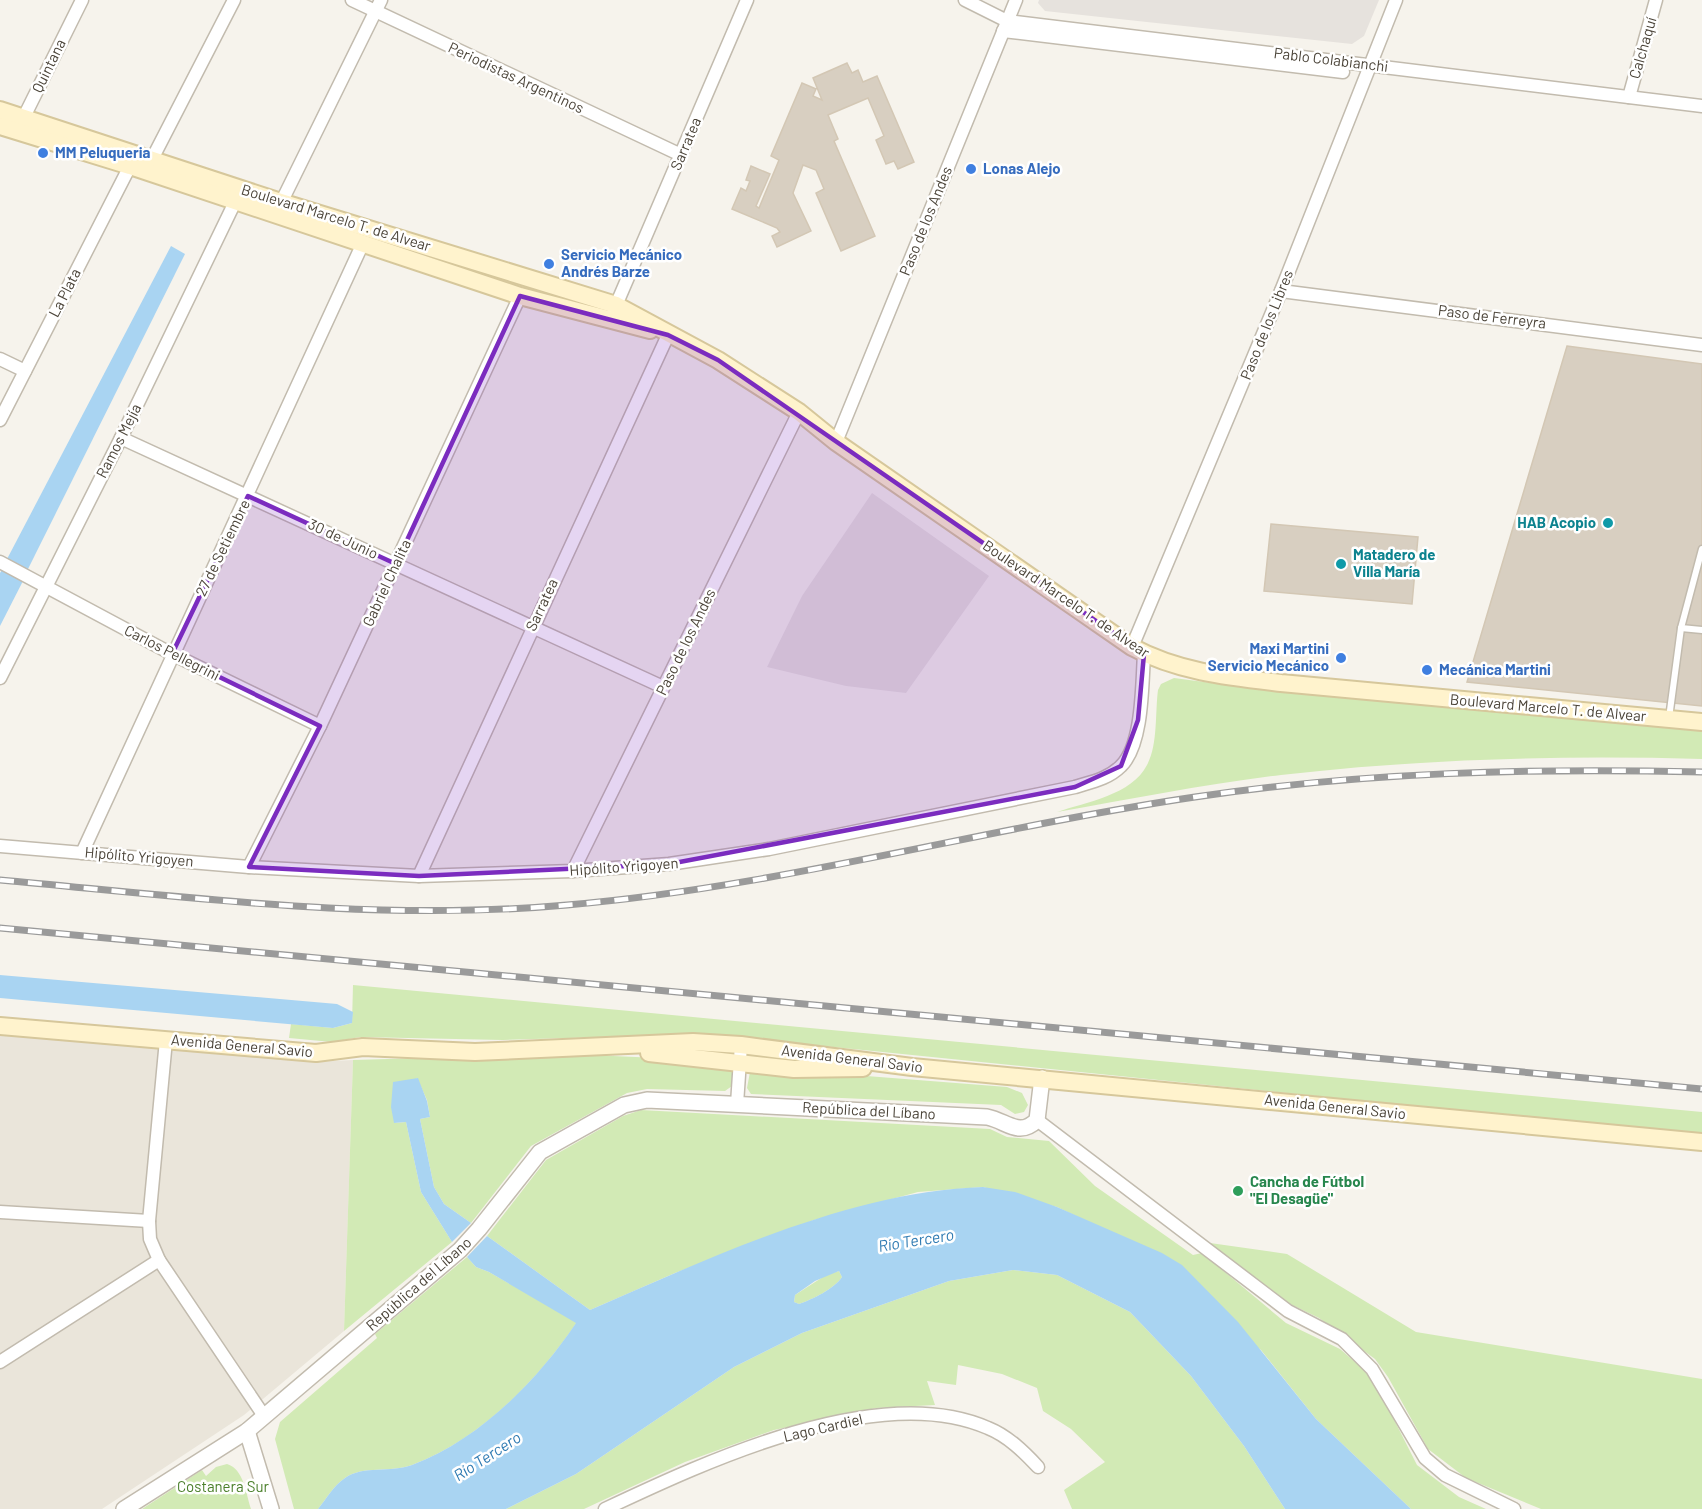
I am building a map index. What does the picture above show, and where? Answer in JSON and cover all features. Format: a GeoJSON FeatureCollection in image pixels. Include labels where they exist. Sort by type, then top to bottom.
{"type":"FeatureCollection","features":[{"type":"Feature","properties":{"kind":"main road","name":"Boulevard Marcelo T. de Alvear"},"geometry":{"type":"LineString","coordinates":[[0,110],[20,124],[130,166],[149,165],[235,201],[278,209],[363,243],[519,296],[613,313]]}},
{"type":"Feature","properties":{"kind":"main road","name":"Boulevard Marcelo T. de Alvear"},"geometry":{"type":"LineString","coordinates":[[0,126],[20,124],[278,209],[613,313],[668,335],[718,360],[799,412],[836,441],[1138,651],[1184,668],[1281,683],[1702,722]]}},
{"type":"Feature","properties":{"kind":"main road","name":"Avenida General Savio"},"geometry":{"type":"LineString","coordinates":[[0,1026],[316,1053],[363,1047],[475,1052],[693,1042],[741,1045],[912,1067],[1702,1142]]}},
{"type":"Feature","properties":{"kind":"main road"},"geometry":{"type":"LineString","coordinates":[[572,1048],[812,1070],[912,1067]]}},
{"type":"Feature","properties":{"kind":"street","name":"Quintana"},"geometry":{"type":"LineString","coordinates":[[20,124],[82,0]]}},
{"type":"Feature","properties":{"kind":"street"},"geometry":{"type":"LineString","coordinates":[[149,165],[234,0]]}},
{"type":"Feature","properties":{"kind":"street","name":"Periodistas Argentinos"},"geometry":{"type":"LineString","coordinates":[[352,0],[378,6],[681,155]]}},
{"type":"Feature","properties":{"kind":"street","name":"Sarratea"},"geometry":{"type":"LineString","coordinates":[[613,313],[747,0]]}},
{"type":"Feature","properties":{"kind":"street","name":"Pablo Colabianchi"},"geometry":{"type":"LineString","coordinates":[[965,0],[1005,26],[1369,65],[1702,106]]}},
{"type":"Feature","properties":{"kind":"street","name":"Paso de los Andes"},"geometry":{"type":"LineString","coordinates":[[836,441],[1016,0]]}},
{"type":"Feature","properties":{"kind":"street","name":"Paso de los Libres"},"geometry":{"type":"LineString","coordinates":[[1138,651],[1396,0]]}},
{"type":"Feature","properties":{"kind":"street","name":"Calchaquí"},"geometry":{"type":"LineString","coordinates":[[1629,97],[1656,0]]}},
{"type":"Feature","properties":{"kind":"street"},"geometry":{"type":"LineString","coordinates":[[278,209],[378,6]]}},
{"type":"Feature","properties":{"kind":"street"},"geometry":{"type":"LineString","coordinates":[[1005,26],[1343,72]]}},
{"type":"Feature","properties":{"kind":"street","name":"La Plata"},"geometry":{"type":"LineString","coordinates":[[0,420],[130,166]]}},
{"type":"Feature","properties":{"kind":"street","name":"Ramos Mejía"},"geometry":{"type":"LineString","coordinates":[[0,678],[121,438],[235,201]]}},
{"type":"Feature","properties":{"kind":"street","name":"27 de Setiembre"},"geometry":{"type":"LineString","coordinates":[[82,853],[363,243]]}},
{"type":"Feature","properties":{"kind":"street","name":"Paso de Ferreyra"},"geometry":{"type":"LineString","coordinates":[[1281,291],[1702,345]]}},
{"type":"Feature","properties":{"kind":"street","name":"Gabriel Chalita"},"geometry":{"type":"LineString","coordinates":[[249,867],[320,726],[519,296]]}},
{"type":"Feature","properties":{"kind":"street","name":"Sarratea"},"geometry":{"type":"LineString","coordinates":[[419,876],[531,628],[668,335]]}},
{"type":"Feature","properties":{"kind":"street"},"geometry":{"type":"LineString","coordinates":[[0,359],[25,371]]}},
{"type":"Feature","properties":{"kind":"street","name":"Paso de los Andes"},"geometry":{"type":"LineString","coordinates":[[573,871],[799,412]]}},
{"type":"Feature","properties":{"kind":"street","name":"30 de Junio"},"geometry":{"type":"LineString","coordinates":[[121,438],[663,687]]}},
{"type":"Feature","properties":{"kind":"street","name":"Carlos Pellegrini"},"geometry":{"type":"LineString","coordinates":[[2,563],[172,654],[320,726]]}},
{"type":"Feature","properties":{"kind":"street","name":"Hipólito Yrigoyen"},"geometry":{"type":"LineString","coordinates":[[0,846],[249,867],[419,876],[573,871],[669,864],[769,849],[1096,781],[1121,766],[1131,749],[1138,720],[1138,651]]}},
{"type":"Feature","properties":{"kind":"street"},"geometry":{"type":"LineString","coordinates":[[165,1040],[149,1221],[150,1239],[159,1260],[264,1416]]}},
{"type":"Feature","properties":{"kind":"street"},"geometry":{"type":"LineString","coordinates":[[737,1104],[741,1045]]}},
{"type":"Feature","properties":{"kind":"street"},"geometry":{"type":"LineString","coordinates":[[1042,1078],[1037,1120],[1288,1311],[1342,1339],[1372,1369],[1425,1458],[1454,1480],[1514,1509]]}},
{"type":"Feature","properties":{"kind":"street","name":"República del Líbano"},"geometry":{"type":"LineString","coordinates":[[124,1509],[247,1431],[460,1250],[540,1152],[624,1105],[647,1100],[987,1117],[1019,1130],[1026,1129],[1037,1120]]}},
{"type":"Feature","properties":{"kind":"street"},"geometry":{"type":"LineString","coordinates":[[0,1212],[149,1221]]}},
{"type":"Feature","properties":{"kind":"street"},"geometry":{"type":"LineString","coordinates":[[0,1362],[159,1260]]}},
{"type":"Feature","properties":{"kind":"street","name":"Lago Cardiel"},"geometry":{"type":"LineString","coordinates":[[605,1509],[628,1504],[708,1462],[768,1441],[824,1425],[877,1416],[924,1414],[970,1421],[1006,1438],[1038,1467]]}},
{"type":"Feature","properties":{"kind":"street"},"geometry":{"type":"LineString","coordinates":[[247,1431],[272,1509]]}},
{"type":"Feature","properties":{"kind":"lane"},"geometry":{"type":"LineString","coordinates":[[1669,719],[1681,628],[1702,549]]}},
{"type":"Feature","properties":{"kind":"lane"},"geometry":{"type":"LineString","coordinates":[[1681,628],[1702,630]]}},
{"type":"Feature","properties":{"kind":"highlighted area"},"geometry":{"type":"Polygon","coordinates":[[[520,296],[668,335],[718,360],[1144,654],[1138,720],[1121,766],[1075,787],[669,864],[419,876],[249,867],[320,726],[172,654],[248,496],[396,564],[520,296]]]}},
{"type":"Feature","properties":{"kind":"shaded area"},"geometry":{"type":"Polygon","coordinates":[[[1039,0],[1379,0],[1364,36],[1352,44],[1045,11],[1038,3],[1039,0]]]}},
{"type":"Feature","properties":{"kind":"shaded area"},"geometry":{"type":"Polygon","coordinates":[[[872,493],[989,576],[906,693],[846,686],[767,667],[802,596],[872,493]]]}},
{"type":"Feature","properties":{"kind":"shaded area"},"geometry":{"type":"Polygon","coordinates":[[[0,1035],[315,1062],[353,1060],[344,1331],[244,1415],[102,1509],[0,1509],[0,1035]]]}},
{"type":"Feature","properties":{"kind":"green space"},"geometry":{"type":"Polygon","coordinates":[[[1174,678],[1279,692],[1702,729],[1702,759],[1544,758],[1386,765],[1281,775],[1197,787],[1057,812],[1107,796],[1131,784],[1140,775],[1151,757],[1153,748],[1158,690],[1161,684],[1174,678]]]}},
{"type":"Feature","properties":{"kind":"green space"},"geometry":{"type":"Polygon","coordinates":[[[353,985],[1702,1112],[1702,1135],[705,1034],[503,1040],[360,1037],[332,1042],[289,1038],[291,1024],[333,1028],[352,1023],[353,985]]]}},
{"type":"Feature","properties":{"kind":"green space"},"geometry":{"type":"Polygon","coordinates":[[[568,1054],[658,1058],[732,1070],[732,1086],[725,1091],[647,1089],[627,1093],[531,1146],[471,1223],[444,1204],[434,1187],[420,1119],[430,1117],[427,1100],[417,1078],[394,1123],[406,1122],[421,1192],[452,1242],[344,1331],[353,1060],[568,1054]]]}},
{"type":"Feature","properties":{"kind":"green space"},"geometry":{"type":"Polygon","coordinates":[[[750,1072],[841,1074],[1007,1087],[1022,1093],[1028,1105],[1024,1112],[1015,1114],[1001,1105],[751,1094],[747,1088],[750,1072]]]}},
{"type":"Feature","properties":{"kind":"green space"},"geometry":{"type":"Polygon","coordinates":[[[641,1110],[990,1129],[1007,1137],[1049,1141],[1095,1186],[1193,1255],[1202,1253],[1286,1323],[1340,1349],[1363,1369],[1380,1392],[1417,1465],[1459,1497],[1486,1509],[1411,1509],[1316,1419],[1261,1350],[1091,1223],[1057,1207],[983,1187],[918,1192],[814,1220],[675,1273],[590,1310],[487,1236],[546,1160],[623,1116],[641,1110]]]}},
{"type":"Feature","properties":{"kind":"green space"},"geometry":{"type":"Polygon","coordinates":[[[1203,1242],[1287,1254],[1416,1332],[1702,1379],[1702,1509],[1541,1509],[1466,1478],[1428,1449],[1388,1377],[1375,1359],[1319,1318],[1284,1301],[1203,1242]]]}},
{"type":"Feature","properties":{"kind":"green space"},"geometry":{"type":"Polygon","coordinates":[[[467,1257],[476,1267],[489,1272],[577,1322],[525,1387],[484,1424],[461,1440],[412,1465],[352,1474],[330,1492],[318,1509],[294,1509],[275,1439],[280,1422],[377,1338],[375,1334],[467,1257]]]}},
{"type":"Feature","properties":{"kind":"green space"},"geometry":{"type":"Polygon","coordinates":[[[1013,1270],[1057,1275],[1130,1312],[1191,1376],[1244,1446],[1285,1509],[1072,1509],[1064,1490],[1105,1462],[1071,1429],[1043,1411],[1037,1388],[1002,1374],[958,1365],[956,1385],[927,1381],[935,1405],[876,1408],[774,1430],[685,1462],[584,1509],[506,1509],[576,1474],[734,1367],[802,1333],[949,1281],[1013,1270]]]}},
{"type":"Feature","properties":{"kind":"green space"},"geometry":{"type":"Polygon","coordinates":[[[839,1271],[842,1277],[829,1289],[799,1304],[794,1302],[795,1295],[826,1275],[839,1271]]]}},
{"type":"Feature","properties":{"kind":"green space","name":"Costanera Sur"},"geometry":{"type":"Polygon","coordinates":[[[227,1464],[241,1476],[251,1509],[142,1509],[202,1470],[206,1476],[216,1467],[227,1464]]]}},
{"type":"Feature","properties":{"kind":"water"},"geometry":{"type":"Polygon","coordinates":[[[171,246],[185,254],[27,571],[6,561],[171,246]]]}},
{"type":"Feature","properties":{"kind":"water"},"geometry":{"type":"Polygon","coordinates":[[[3,568],[24,579],[0,626],[0,573],[3,568]]]}},
{"type":"Feature","properties":{"kind":"water"},"geometry":{"type":"Polygon","coordinates":[[[0,975],[337,1004],[353,1012],[352,1023],[333,1028],[0,998],[0,975]]]}},
{"type":"Feature","properties":{"kind":"water"},"geometry":{"type":"Polygon","coordinates":[[[418,1078],[427,1101],[430,1117],[420,1119],[434,1187],[444,1204],[471,1223],[452,1242],[421,1192],[406,1122],[394,1123],[391,1107],[393,1082],[418,1078]]]}},
{"type":"Feature","properties":{"kind":"water","name":"Río Tercero"},"geometry":{"type":"Polygon","coordinates":[[[983,1187],[1015,1192],[1057,1207],[1162,1253],[1182,1265],[1238,1322],[1316,1419],[1411,1509],[1285,1509],[1244,1446],[1191,1376],[1130,1312],[1057,1275],[1013,1270],[949,1281],[802,1333],[734,1367],[576,1474],[506,1509],[318,1509],[330,1492],[352,1474],[412,1465],[437,1454],[483,1424],[525,1387],[561,1345],[576,1323],[489,1272],[476,1267],[467,1257],[487,1236],[590,1310],[683,1269],[782,1230],[832,1214],[933,1191],[983,1187]],[[839,1271],[815,1281],[795,1295],[794,1302],[799,1304],[817,1296],[834,1286],[842,1277],[839,1271]]]}},
{"type":"Feature","properties":{"kind":"building"},"geometry":{"type":"Polygon","coordinates":[[[847,63],[852,73],[858,70],[863,82],[877,76],[914,162],[898,169],[894,161],[886,164],[876,140],[884,136],[868,98],[828,115],[838,139],[834,141],[875,236],[841,251],[816,193],[824,189],[816,170],[803,165],[793,193],[811,231],[777,247],[772,236],[780,232],[777,228],[732,209],[741,188],[746,191],[750,181],[746,180],[751,166],[770,174],[756,206],[759,208],[779,160],[771,156],[802,83],[816,89],[813,96],[822,100],[813,78],[847,63]]]}},
{"type":"Feature","properties":{"kind":"building","name":"HAB Acopio"},"geometry":{"type":"Polygon","coordinates":[[[1567,346],[1702,364],[1702,706],[1467,682],[1567,346]]]}},
{"type":"Feature","properties":{"kind":"building","name":"Matadero de Villa María"},"geometry":{"type":"Polygon","coordinates":[[[1271,524],[1418,537],[1412,604],[1264,591],[1271,524]]]}},
{"type":"Feature","properties":{"kind":"railway"},"geometry":{"type":"LineString","coordinates":[[0,880],[284,905],[425,911],[496,910],[567,905],[725,885],[1038,824],[1195,797],[1258,789],[1321,782],[1448,774],[1575,771],[1702,772]]}},
{"type":"Feature","properties":{"kind":"railway"},"geometry":{"type":"LineString","coordinates":[[0,928],[1702,1089]]}},
{"type":"Feature","properties":{"kind":"place","name":"MM Peluqueria"},"geometry":{"type":"Point","coordinates":[43,153]}},
{"type":"Feature","properties":{"kind":"place","name":"Lonas Alejo"},"geometry":{"type":"Point","coordinates":[971,169]}},
{"type":"Feature","properties":{"kind":"place","name":"Servicio Mecánico Andrés Barze"},"geometry":{"type":"Point","coordinates":[549,264]}},
{"type":"Feature","properties":{"kind":"place","name":"HAB Acopio"},"geometry":{"type":"Point","coordinates":[1608,523]}},
{"type":"Feature","properties":{"kind":"place","name":"Matadero de Villa María"},"geometry":{"type":"Point","coordinates":[1341,564]}},
{"type":"Feature","properties":{"kind":"place","name":"Maxi Martini Servicio Mecánico"},"geometry":{"type":"Point","coordinates":[1341,658]}},
{"type":"Feature","properties":{"kind":"place","name":"Mecánica Martini"},"geometry":{"type":"Point","coordinates":[1427,670]}},
{"type":"Feature","properties":{"kind":"place","name":"Cancha de Fútbol \"El Desagüe\""},"geometry":{"type":"Point","coordinates":[1238,1191]}}]}
